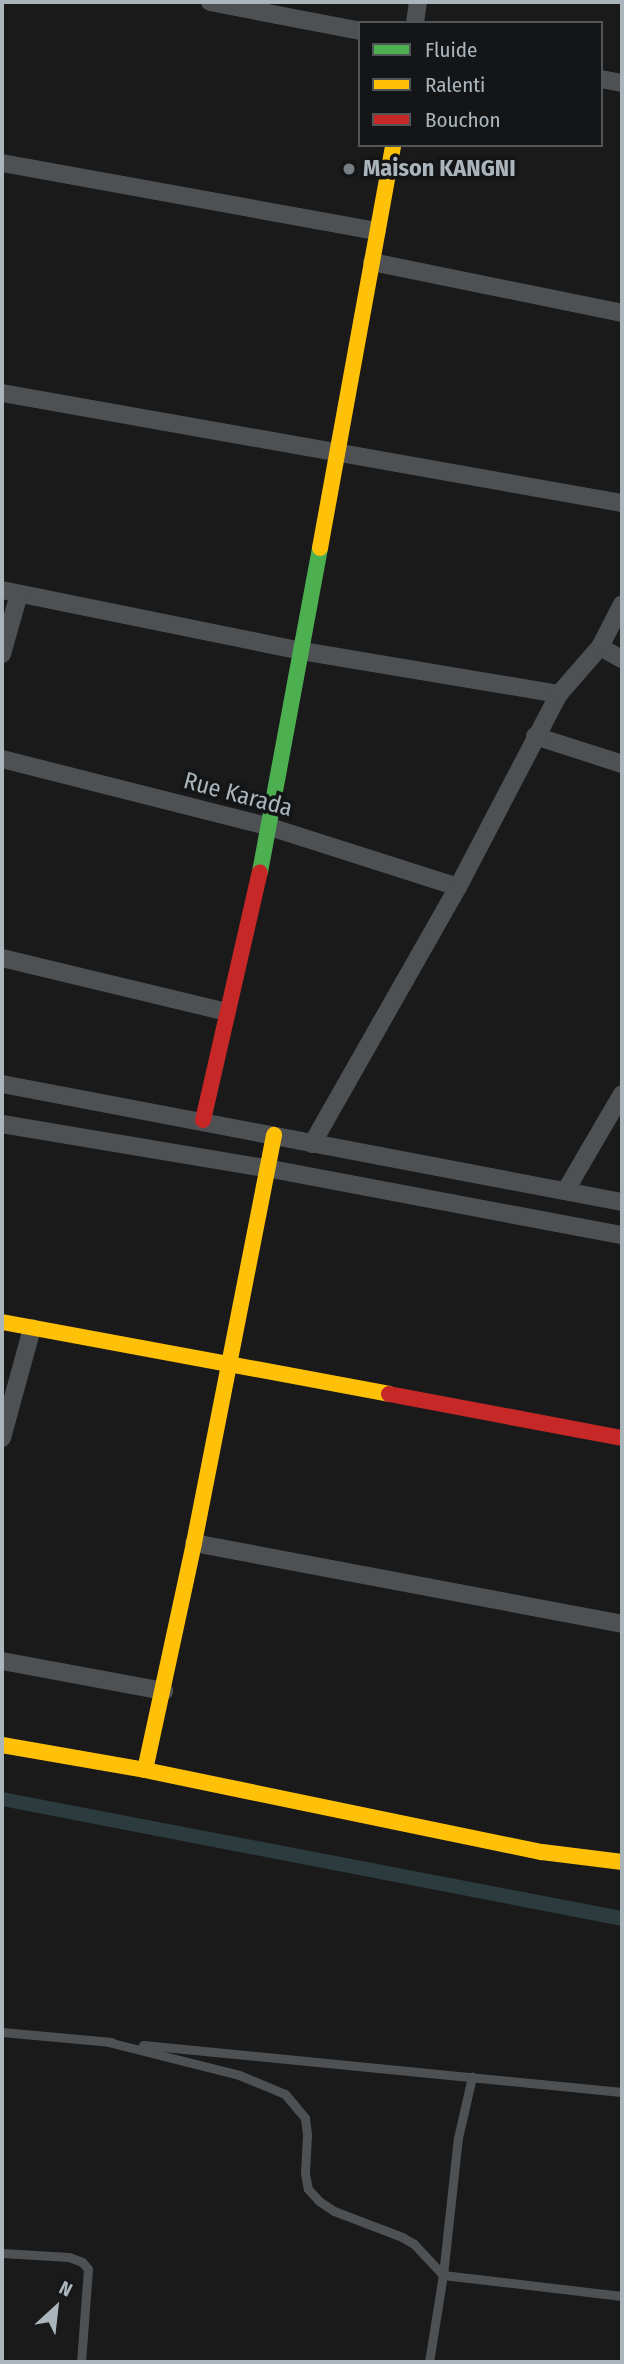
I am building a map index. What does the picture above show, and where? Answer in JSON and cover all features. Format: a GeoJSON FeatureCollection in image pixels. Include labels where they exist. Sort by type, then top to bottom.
{"type":"FeatureCollection","features":[{"type":"Feature","properties":{"kind":"street"},"geometry":{"type":"LineString","coordinates":[[210,2],[358,31]]}},
{"type":"Feature","properties":{"kind":"street"},"geometry":{"type":"LineString","coordinates":[[415,21],[418,2]]}},
{"type":"Feature","properties":{"kind":"street"},"geometry":{"type":"LineString","coordinates":[[603,79],[622,83]]}},
{"type":"Feature","properties":{"kind":"street"},"geometry":{"type":"LineString","coordinates":[[203,1120],[270,827],[393,147]]}},
{"type":"Feature","properties":{"kind":"street"},"geometry":{"type":"LineString","coordinates":[[2,163],[377,231]]}},
{"type":"Feature","properties":{"kind":"street"},"geometry":{"type":"LineString","coordinates":[[372,262],[622,313]]}},
{"type":"Feature","properties":{"kind":"street"},"geometry":{"type":"LineString","coordinates":[[2,393],[622,503]]}},
{"type":"Feature","properties":{"kind":"street"},"geometry":{"type":"LineString","coordinates":[[2,654],[10,592],[302,651],[559,694]]}},
{"type":"Feature","properties":{"kind":"street"},"geometry":{"type":"LineString","coordinates":[[312,1144],[458,887],[559,694],[600,647],[622,604]]}},
{"type":"Feature","properties":{"kind":"street"},"geometry":{"type":"LineString","coordinates":[[600,647],[622,659]]}},
{"type":"Feature","properties":{"kind":"street"},"geometry":{"type":"LineString","coordinates":[[535,736],[622,764]]}},
{"type":"Feature","properties":{"kind":"street","name":"Rue Karada"},"geometry":{"type":"LineString","coordinates":[[2,759],[270,827],[458,887]]}},
{"type":"Feature","properties":{"kind":"street"},"geometry":{"type":"LineString","coordinates":[[2,958],[227,1012]]}},
{"type":"Feature","properties":{"kind":"street"},"geometry":{"type":"LineString","coordinates":[[2,1084],[203,1120],[312,1144],[622,1202]]}},
{"type":"Feature","properties":{"kind":"street"},"geometry":{"type":"LineString","coordinates":[[566,1191],[622,1094]]}},
{"type":"Feature","properties":{"kind":"street"},"geometry":{"type":"LineString","coordinates":[[2,1124],[266,1168],[622,1235]]}},
{"type":"Feature","properties":{"kind":"street"},"geometry":{"type":"LineString","coordinates":[[145,1770],[194,1543],[274,1135]]}},
{"type":"Feature","properties":{"kind":"street"},"geometry":{"type":"LineString","coordinates":[[2,1322],[622,1438]]}},
{"type":"Feature","properties":{"kind":"street"},"geometry":{"type":"LineString","coordinates":[[2,1438],[32,1328]]}},
{"type":"Feature","properties":{"kind":"street"},"geometry":{"type":"LineString","coordinates":[[194,1543],[622,1624]]}},
{"type":"Feature","properties":{"kind":"street"},"geometry":{"type":"LineString","coordinates":[[2,1661],[164,1690]]}},
{"type":"Feature","properties":{"kind":"street"},"geometry":{"type":"LineString","coordinates":[[2,1745],[145,1770],[542,1852],[622,1862]]}},
{"type":"Feature","properties":{"kind":"lane"},"geometry":{"type":"LineString","coordinates":[[2,2032],[622,2092]]}},
{"type":"Feature","properties":{"kind":"lane"},"geometry":{"type":"LineString","coordinates":[[108,2042],[239,2075],[285,2094],[304,2118],[307,2135],[305,2174],[308,2189],[319,2202],[334,2211],[414,2244],[443,2275],[622,2296]]}},
{"type":"Feature","properties":{"kind":"lane"},"geometry":{"type":"LineString","coordinates":[[429,2362],[443,2275],[458,2138],[472,2077]]}},
{"type":"Feature","properties":{"kind":"lane"},"geometry":{"type":"LineString","coordinates":[[2,2253],[69,2257],[82,2262],[88,2269],[81,2362]]}},
{"type":"Feature","properties":{"kind":"shaded area"},"geometry":{"type":"Polygon","coordinates":[[[2,1792],[622,1911],[622,1926],[2,1806],[2,1792]]]}},
{"type":"Feature","properties":{"kind":"traffic: fast"},"geometry":{"type":"LineString","coordinates":[[260,872],[320,548]]}},
{"type":"Feature","properties":{"kind":"traffic: slow"},"geometry":{"type":"LineString","coordinates":[[320,548],[393,147]]}},
{"type":"Feature","properties":{"kind":"traffic: slow"},"geometry":{"type":"LineString","coordinates":[[145,1770],[194,1543],[274,1135]]}},
{"type":"Feature","properties":{"kind":"traffic: slow"},"geometry":{"type":"LineString","coordinates":[[2,1322],[389,1394]]}},
{"type":"Feature","properties":{"kind":"traffic: slow"},"geometry":{"type":"LineString","coordinates":[[2,1745],[145,1770],[542,1852],[622,1862]]}},
{"type":"Feature","properties":{"kind":"traffic: jam"},"geometry":{"type":"LineString","coordinates":[[203,1120],[260,872]]}},
{"type":"Feature","properties":{"kind":"traffic: jam"},"geometry":{"type":"LineString","coordinates":[[389,1394],[622,1438]]}},
{"type":"Feature","properties":{"kind":"place","name":"Maison KANGNI"},"geometry":{"type":"Point","coordinates":[349,169]}}]}
